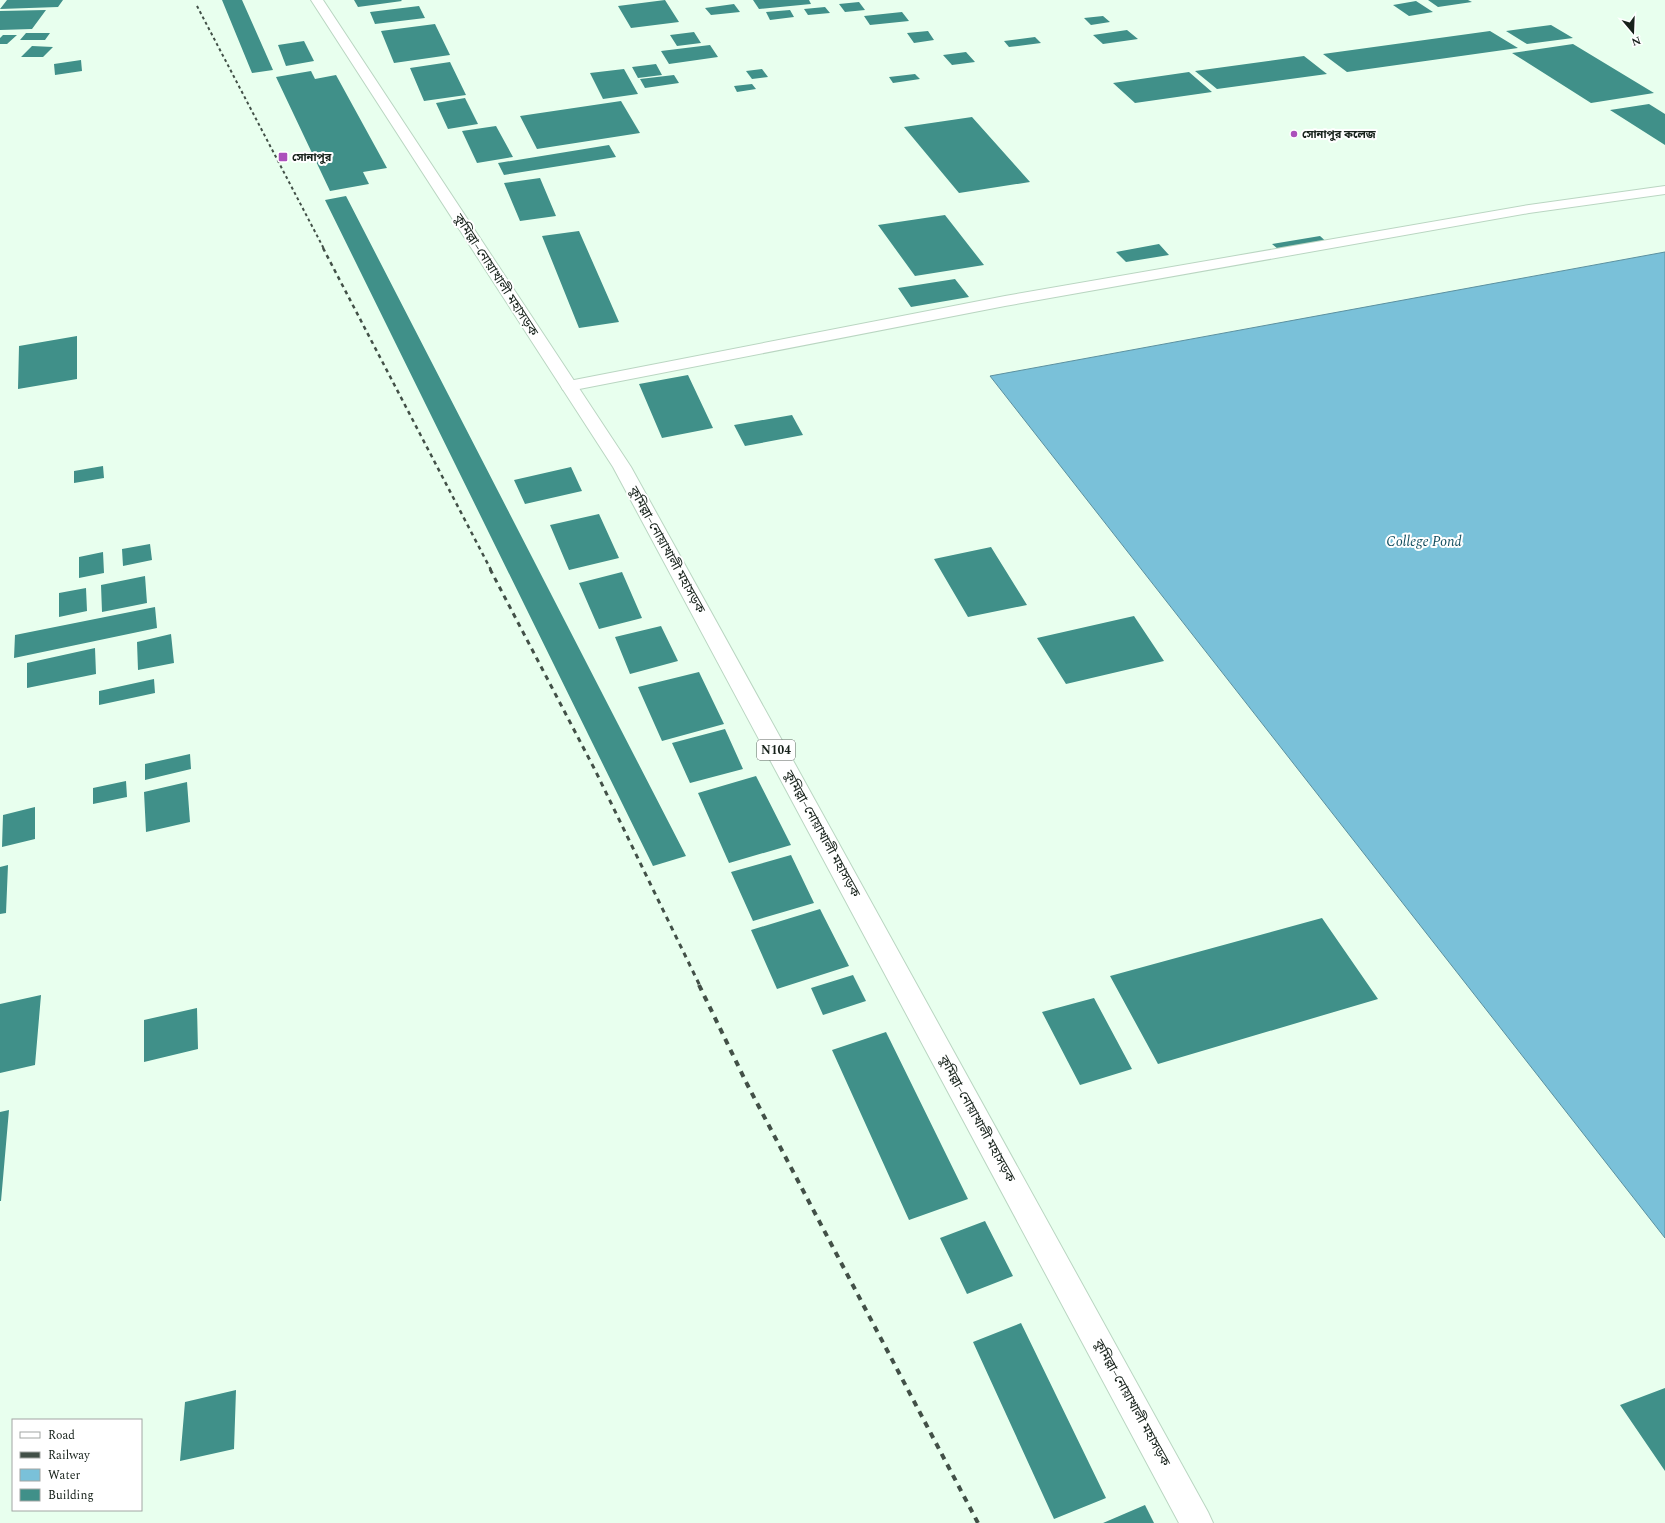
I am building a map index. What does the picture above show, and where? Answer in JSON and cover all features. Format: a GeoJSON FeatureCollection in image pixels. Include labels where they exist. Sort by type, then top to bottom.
{"type":"FeatureCollection","features":[{"type":"Feature","properties":{"kind":"main road","name":"কুমিল্লা–নোয়াখালী মহাসড়ক"},"geometry":{"type":"LineString","coordinates":[[317,0],[622,467],[1197,1523]]}},
{"type":"Feature","properties":{"kind":"main road"},"geometry":{"type":"LineString","coordinates":[[569,386],[1005,301],[1522,210],[1665,190]]}},
{"type":"Feature","properties":{"kind":"water","name":"College Pond"},"geometry":{"type":"Polygon","coordinates":[[[1665,252],[1665,1238],[990,376],[1665,252]]]}},
{"type":"Feature","properties":{"kind":"building"},"geometry":{"type":"Polygon","coordinates":[[[7,0],[63,0],[58,7],[0,9],[7,0]]]}},
{"type":"Feature","properties":{"kind":"building"},"geometry":{"type":"Polygon","coordinates":[[[222,0],[242,0],[273,70],[252,73],[222,0]]]}},
{"type":"Feature","properties":{"kind":"building"},"geometry":{"type":"Polygon","coordinates":[[[354,0],[401,0],[402,1],[358,7],[354,0]]]}},
{"type":"Feature","properties":{"kind":"building"},"geometry":{"type":"Polygon","coordinates":[[[665,0],[679,22],[631,28],[618,6],[665,0]]]}},
{"type":"Feature","properties":{"kind":"building"},"geometry":{"type":"Polygon","coordinates":[[[753,0],[809,0],[811,4],[759,9],[753,0]]]}},
{"type":"Feature","properties":{"kind":"building"},"geometry":{"type":"Polygon","coordinates":[[[1428,0],[1468,0],[1472,2],[1438,7],[1428,0]]]}},
{"type":"Feature","properties":{"kind":"building"},"geometry":{"type":"Polygon","coordinates":[[[1416,1],[1433,12],[1409,16],[1393,5],[1416,1]]]}},
{"type":"Feature","properties":{"kind":"building"},"geometry":{"type":"Polygon","coordinates":[[[859,2],[865,10],[845,12],[839,4],[859,2]]]}},
{"type":"Feature","properties":{"kind":"building"},"geometry":{"type":"Polygon","coordinates":[[[734,4],[740,12],[711,15],[705,8],[734,4]]]}},
{"type":"Feature","properties":{"kind":"building"},"geometry":{"type":"Polygon","coordinates":[[[419,6],[425,18],[375,24],[370,12],[419,6]]]}},
{"type":"Feature","properties":{"kind":"building"},"geometry":{"type":"Polygon","coordinates":[[[825,7],[830,13],[808,15],[804,9],[825,7]]]}},
{"type":"Feature","properties":{"kind":"building"},"geometry":{"type":"Polygon","coordinates":[[[46,10],[32,29],[0,30],[0,11],[46,10]]]}},
{"type":"Feature","properties":{"kind":"building"},"geometry":{"type":"Polygon","coordinates":[[[790,10],[794,17],[770,20],[766,12],[790,10]]]}},
{"type":"Feature","properties":{"kind":"building"},"geometry":{"type":"Polygon","coordinates":[[[902,12],[909,21],[870,25],[864,16],[902,12]]]}},
{"type":"Feature","properties":{"kind":"building"},"geometry":{"type":"Polygon","coordinates":[[[1103,16],[1110,22],[1091,25],[1084,18],[1103,16]]]}},
{"type":"Feature","properties":{"kind":"building"},"geometry":{"type":"Polygon","coordinates":[[[435,24],[450,55],[394,63],[381,31],[435,24]]]}},
{"type":"Feature","properties":{"kind":"building"},"geometry":{"type":"Polygon","coordinates":[[[1551,25],[1573,38],[1527,44],[1506,31],[1551,25]]]}},
{"type":"Feature","properties":{"kind":"building"},"geometry":{"type":"Polygon","coordinates":[[[1127,30],[1138,39],[1103,44],[1093,35],[1127,30]]]}},
{"type":"Feature","properties":{"kind":"building"},"geometry":{"type":"Polygon","coordinates":[[[928,31],[934,40],[914,43],[907,33],[928,31]]]}},
{"type":"Feature","properties":{"kind":"building"},"geometry":{"type":"Polygon","coordinates":[[[1490,31],[1518,48],[1347,72],[1323,54],[1490,31]]]}},
{"type":"Feature","properties":{"kind":"building"},"geometry":{"type":"Polygon","coordinates":[[[694,32],[701,43],[677,46],[670,35],[694,32]]]}},
{"type":"Feature","properties":{"kind":"building"},"geometry":{"type":"Polygon","coordinates":[[[26,33],[50,33],[45,40],[20,40],[26,33]]]}},
{"type":"Feature","properties":{"kind":"building"},"geometry":{"type":"Polygon","coordinates":[[[3,35],[17,35],[7,44],[0,44],[0,38],[3,35]]]}},
{"type":"Feature","properties":{"kind":"building"},"geometry":{"type":"Polygon","coordinates":[[[1035,37],[1041,43],[1009,47],[1004,41],[1035,37]]]}},
{"type":"Feature","properties":{"kind":"building"},"geometry":{"type":"Polygon","coordinates":[[[304,41],[314,61],[286,66],[278,45],[304,41]]]}},
{"type":"Feature","properties":{"kind":"building"},"geometry":{"type":"Polygon","coordinates":[[[1573,44],[1654,93],[1591,103],[1512,53],[1573,44]]]}},
{"type":"Feature","properties":{"kind":"building"},"geometry":{"type":"Polygon","coordinates":[[[710,45],[718,57],[669,64],[661,51],[710,45]]]}},
{"type":"Feature","properties":{"kind":"building"},"geometry":{"type":"Polygon","coordinates":[[[32,46],[53,47],[43,57],[21,57],[32,46]]]}},
{"type":"Feature","properties":{"kind":"building"},"geometry":{"type":"Polygon","coordinates":[[[966,52],[975,62],[952,65],[943,55],[966,52]]]}},
{"type":"Feature","properties":{"kind":"building"},"geometry":{"type":"Polygon","coordinates":[[[1304,56],[1327,74],[1217,89],[1195,71],[1304,56]]]}},
{"type":"Feature","properties":{"kind":"building"},"geometry":{"type":"Polygon","coordinates":[[[81,60],[82,71],[55,75],[54,64],[81,60]]]}},
{"type":"Feature","properties":{"kind":"building"},"geometry":{"type":"Polygon","coordinates":[[[450,62],[466,95],[424,101],[410,68],[450,62]]]}},
{"type":"Feature","properties":{"kind":"building"},"geometry":{"type":"Polygon","coordinates":[[[656,64],[662,75],[638,78],[632,67],[656,64]]]}},
{"type":"Feature","properties":{"kind":"building"},"geometry":{"type":"Polygon","coordinates":[[[624,69],[638,94],[603,99],[590,73],[624,69]]]}},
{"type":"Feature","properties":{"kind":"building"},"geometry":{"type":"Polygon","coordinates":[[[762,69],[768,77],[752,79],[746,71],[762,69]]]}},
{"type":"Feature","properties":{"kind":"building"},"geometry":{"type":"Polygon","coordinates":[[[311,71],[315,79],[336,75],[387,168],[363,172],[369,184],[330,191],[276,77],[311,71]]]}},
{"type":"Feature","properties":{"kind":"building"},"geometry":{"type":"Polygon","coordinates":[[[1189,72],[1212,92],[1135,103],[1113,83],[1189,72]]]}},
{"type":"Feature","properties":{"kind":"building"},"geometry":{"type":"Polygon","coordinates":[[[915,74],[920,79],[893,83],[889,77],[915,74]]]}},
{"type":"Feature","properties":{"kind":"building"},"geometry":{"type":"Polygon","coordinates":[[[674,75],[679,83],[645,88],[640,79],[674,75]]]}},
{"type":"Feature","properties":{"kind":"building"},"geometry":{"type":"Polygon","coordinates":[[[752,84],[756,89],[737,92],[734,86],[752,84]]]}},
{"type":"Feature","properties":{"kind":"building"},"geometry":{"type":"Polygon","coordinates":[[[465,98],[478,124],[448,129],[436,103],[465,98]]]}},
{"type":"Feature","properties":{"kind":"building"},"geometry":{"type":"Polygon","coordinates":[[[621,101],[640,133],[537,149],[520,116],[621,101]]]}},
{"type":"Feature","properties":{"kind":"building"},"geometry":{"type":"Polygon","coordinates":[[[1649,104],[1665,114],[1665,145],[1610,110],[1649,104]]]}},
{"type":"Feature","properties":{"kind":"building"},"geometry":{"type":"Polygon","coordinates":[[[972,117],[1030,182],[959,193],[904,127],[972,117]]]}},
{"type":"Feature","properties":{"kind":"building"},"geometry":{"type":"Polygon","coordinates":[[[496,126],[513,157],[477,163],[462,131],[496,126]]]}},
{"type":"Feature","properties":{"kind":"building"},"geometry":{"type":"Polygon","coordinates":[[[609,145],[616,157],[504,175],[498,163],[609,145]]]}},
{"type":"Feature","properties":{"kind":"building"},"geometry":{"type":"Polygon","coordinates":[[[540,178],[556,216],[520,221],[504,183],[540,178]]]}},
{"type":"Feature","properties":{"kind":"building"},"geometry":{"type":"Polygon","coordinates":[[[346,196],[686,856],[653,866],[325,200],[346,196]]]}},
{"type":"Feature","properties":{"kind":"building"},"geometry":{"type":"Polygon","coordinates":[[[945,215],[984,265],[915,276],[878,225],[945,215]]]}},
{"type":"Feature","properties":{"kind":"building"},"geometry":{"type":"Polygon","coordinates":[[[579,231],[619,322],[579,328],[542,236],[579,231]]]}},
{"type":"Feature","properties":{"kind":"building"},"geometry":{"type":"Polygon","coordinates":[[[1320,236],[1331,246],[1284,254],[1272,244],[1320,236]]]}},
{"type":"Feature","properties":{"kind":"building"},"geometry":{"type":"Polygon","coordinates":[[[1159,244],[1169,255],[1126,262],[1116,252],[1159,244]]]}},
{"type":"Feature","properties":{"kind":"building"},"geometry":{"type":"Polygon","coordinates":[[[955,279],[969,297],[911,307],[898,288],[955,279]]]}},
{"type":"Feature","properties":{"kind":"building"},"geometry":{"type":"Polygon","coordinates":[[[77,336],[77,379],[18,389],[19,346],[77,336]]]}},
{"type":"Feature","properties":{"kind":"building"},"geometry":{"type":"Polygon","coordinates":[[[688,375],[713,428],[662,438],[639,384],[688,375]]]}},
{"type":"Feature","properties":{"kind":"building"},"geometry":{"type":"Polygon","coordinates":[[[792,415],[803,435],[745,446],[734,425],[792,415]]]}},
{"type":"Feature","properties":{"kind":"building"},"geometry":{"type":"Polygon","coordinates":[[[103,466],[104,478],[74,483],[74,471],[103,466]]]}},
{"type":"Feature","properties":{"kind":"building"},"geometry":{"type":"Polygon","coordinates":[[[571,467],[582,491],[525,504],[514,480],[571,467]]]}},
{"type":"Feature","properties":{"kind":"building"},"geometry":{"type":"Polygon","coordinates":[[[599,514],[619,558],[569,570],[550,525],[599,514]]]}},
{"type":"Feature","properties":{"kind":"building"},"geometry":{"type":"Polygon","coordinates":[[[150,544],[152,560],[123,566],[122,549],[150,544]]]}},
{"type":"Feature","properties":{"kind":"building"},"geometry":{"type":"Polygon","coordinates":[[[991,547],[1027,605],[968,617],[934,559],[991,547]]]}},
{"type":"Feature","properties":{"kind":"building"},"geometry":{"type":"Polygon","coordinates":[[[103,552],[104,573],[79,578],[79,557],[103,552]]]}},
{"type":"Feature","properties":{"kind":"building"},"geometry":{"type":"Polygon","coordinates":[[[622,572],[642,618],[599,629],[579,583],[622,572]]]}},
{"type":"Feature","properties":{"kind":"building"},"geometry":{"type":"Polygon","coordinates":[[[145,576],[147,603],[102,612],[101,585],[145,576]]]}},
{"type":"Feature","properties":{"kind":"building"},"geometry":{"type":"Polygon","coordinates":[[[86,588],[87,611],[59,617],[59,593],[86,588]]]}},
{"type":"Feature","properties":{"kind":"building"},"geometry":{"type":"Polygon","coordinates":[[[155,607],[157,628],[14,658],[15,635],[155,607]]]}},
{"type":"Feature","properties":{"kind":"building"},"geometry":{"type":"Polygon","coordinates":[[[1134,616],[1164,661],[1066,684],[1037,638],[1134,616]]]}},
{"type":"Feature","properties":{"kind":"building"},"geometry":{"type":"Polygon","coordinates":[[[661,626],[678,661],[630,674],[615,637],[661,626]]]}},
{"type":"Feature","properties":{"kind":"building"},"geometry":{"type":"Polygon","coordinates":[[[171,634],[174,663],[138,670],[137,642],[171,634]]]}},
{"type":"Feature","properties":{"kind":"building"},"geometry":{"type":"Polygon","coordinates":[[[95,648],[96,674],[27,688],[27,663],[95,648]]]}},
{"type":"Feature","properties":{"kind":"building"},"geometry":{"type":"Polygon","coordinates":[[[699,672],[724,724],[662,741],[638,687],[699,672]]]}},
{"type":"Feature","properties":{"kind":"building"},"geometry":{"type":"Polygon","coordinates":[[[154,679],[155,693],[99,705],[99,691],[154,679]]]}},
{"type":"Feature","properties":{"kind":"building"},"geometry":{"type":"Polygon","coordinates":[[[725,729],[743,769],[690,783],[672,743],[725,729]]]}},
{"type":"Feature","properties":{"kind":"building"},"geometry":{"type":"Polygon","coordinates":[[[190,754],[191,769],[145,780],[145,764],[190,754]]]}},
{"type":"Feature","properties":{"kind":"building"},"geometry":{"type":"Polygon","coordinates":[[[756,776],[791,845],[729,863],[698,793],[756,776]]]}},
{"type":"Feature","properties":{"kind":"building"},"geometry":{"type":"Polygon","coordinates":[[[126,781],[127,797],[93,804],[93,788],[126,781]]]}},
{"type":"Feature","properties":{"kind":"building"},"geometry":{"type":"Polygon","coordinates":[[[187,782],[190,822],[146,832],[144,792],[187,782]]]}},
{"type":"Feature","properties":{"kind":"building"},"geometry":{"type":"Polygon","coordinates":[[[35,807],[35,839],[2,847],[3,815],[35,807]]]}},
{"type":"Feature","properties":{"kind":"building"},"geometry":{"type":"Polygon","coordinates":[[[791,855],[814,903],[753,921],[731,872],[791,855]]]}},
{"type":"Feature","properties":{"kind":"building"},"geometry":{"type":"Polygon","coordinates":[[[8,865],[6,913],[0,914],[0,867],[8,865]]]}},
{"type":"Feature","properties":{"kind":"building"},"geometry":{"type":"Polygon","coordinates":[[[820,909],[849,966],[777,989],[751,930],[820,909]]]}},
{"type":"Feature","properties":{"kind":"building"},"geometry":{"type":"Polygon","coordinates":[[[1322,918],[1378,999],[1158,1064],[1110,976],[1322,918]]]}},
{"type":"Feature","properties":{"kind":"building"},"geometry":{"type":"Polygon","coordinates":[[[853,975],[866,1001],[823,1015],[811,988],[853,975]]]}},
{"type":"Feature","properties":{"kind":"building"},"geometry":{"type":"Polygon","coordinates":[[[41,995],[35,1065],[0,1073],[0,1004],[41,995]]]}},
{"type":"Feature","properties":{"kind":"building"},"geometry":{"type":"Polygon","coordinates":[[[1094,998],[1132,1069],[1080,1085],[1042,1012],[1094,998]]]}},
{"type":"Feature","properties":{"kind":"building"},"geometry":{"type":"Polygon","coordinates":[[[197,1008],[198,1049],[144,1062],[144,1020],[197,1008]]]}},
{"type":"Feature","properties":{"kind":"building"},"geometry":{"type":"Polygon","coordinates":[[[886,1032],[968,1199],[909,1220],[832,1050],[886,1032]]]}},
{"type":"Feature","properties":{"kind":"building"},"geometry":{"type":"Polygon","coordinates":[[[9,1110],[1,1201],[0,1201],[0,1112],[9,1110]]]}},
{"type":"Feature","properties":{"kind":"building"},"geometry":{"type":"Polygon","coordinates":[[[985,1221],[1013,1276],[967,1294],[940,1238],[985,1221]]]}},
{"type":"Feature","properties":{"kind":"building"},"geometry":{"type":"Polygon","coordinates":[[[1021,1323],[1106,1498],[1054,1519],[973,1342],[1021,1323]]]}},
{"type":"Feature","properties":{"kind":"building"},"geometry":{"type":"Polygon","coordinates":[[[1665,1388],[1665,1471],[1620,1405],[1665,1388]]]}},
{"type":"Feature","properties":{"kind":"building"},"geometry":{"type":"Polygon","coordinates":[[[236,1390],[234,1449],[180,1461],[185,1402],[236,1390]]]}},
{"type":"Feature","properties":{"kind":"building"},"geometry":{"type":"Polygon","coordinates":[[[1145,1505],[1154,1523],[1103,1523],[1145,1505]]]}},
{"type":"Feature","properties":{"kind":"railway"},"geometry":{"type":"LineString","coordinates":[[197,6],[324,249]]}},
{"type":"Feature","properties":{"kind":"railway"},"geometry":{"type":"LineString","coordinates":[[323,248],[491,570]]}},
{"type":"Feature","properties":{"kind":"railway"},"geometry":{"type":"LineString","coordinates":[[490,569],[595,770],[700,986]]}},
{"type":"Feature","properties":{"kind":"railway"},"geometry":{"type":"LineString","coordinates":[[699,985],[747,1084],[978,1523]]}},
{"type":"Feature","properties":{"kind":"place","name":"সোনাপুর কলেজ"},"geometry":{"type":"Point","coordinates":[1294,134]}},
{"type":"Feature","properties":{"kind":"place","name":"সোনাপুর"},"geometry":{"type":"Point","coordinates":[283,157]}}]}
